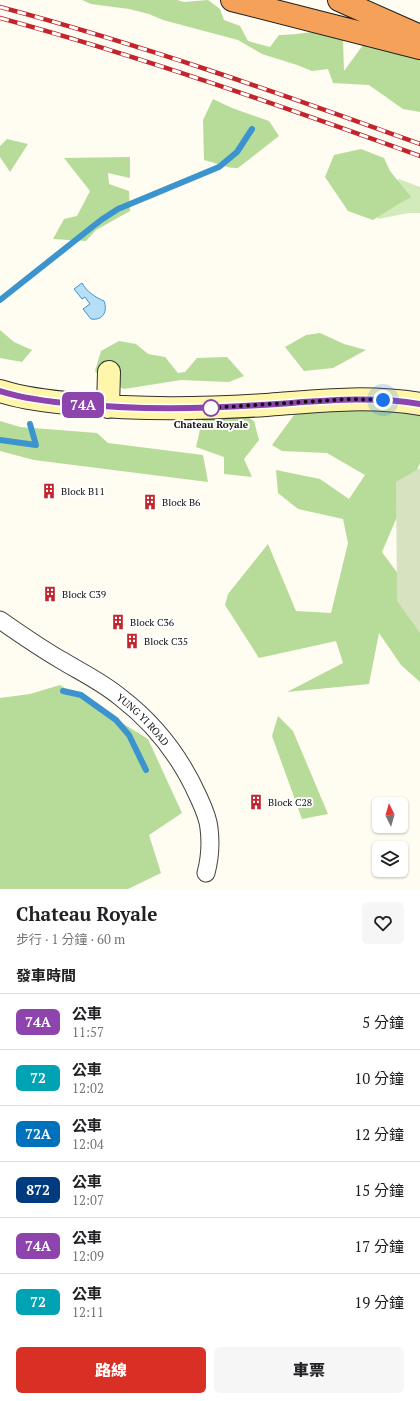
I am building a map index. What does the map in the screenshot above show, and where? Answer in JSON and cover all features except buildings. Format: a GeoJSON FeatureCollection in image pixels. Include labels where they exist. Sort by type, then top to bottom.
{"type":"FeatureCollection","features":[{"type":"Feature","properties":{"kind":"highway"},"geometry":{"type":"LineString","coordinates":[[232,0],[420,48]]}},
{"type":"Feature","properties":{"kind":"highway"},"geometry":{"type":"LineString","coordinates":[[339,0],[420,36]]}},
{"type":"Feature","properties":{"kind":"main road"},"geometry":{"type":"LineString","coordinates":[[108,407],[109,372]]}},
{"type":"Feature","properties":{"kind":"main road"},"geometry":{"type":"LineString","coordinates":[[0,391],[48,402],[108,407],[216,408],[351,399],[399,400],[420,404]]}},
{"type":"Feature","properties":{"kind":"street","name":"YUNG YI ROAD"},"geometry":{"type":"LineString","coordinates":[[0,620],[26,638],[98,681],[121,697],[143,716],[162,737],[193,785],[205,811],[211,842],[210,858],[206,873]]}},
{"type":"Feature","properties":{"kind":"green space"},"geometry":{"type":"Polygon","coordinates":[[[82,0],[177,0],[184,2],[208,0],[220,9],[224,20],[240,26],[248,41],[270,47],[279,35],[341,28],[344,71],[363,45],[420,53],[420,112],[403,109],[369,85],[333,83],[328,69],[312,71],[262,54],[238,40],[163,20],[149,14],[129,9],[91,4],[82,0]]]}},
{"type":"Feature","properties":{"kind":"green space"},"geometry":{"type":"Polygon","coordinates":[[[213,99],[232,108],[269,121],[279,136],[238,168],[204,160],[203,120],[213,99]]]}},
{"type":"Feature","properties":{"kind":"green space"},"geometry":{"type":"Polygon","coordinates":[[[7,139],[28,144],[10,172],[0,157],[0,146],[7,139]]]}},
{"type":"Feature","properties":{"kind":"green space"},"geometry":{"type":"Polygon","coordinates":[[[361,149],[384,158],[390,171],[411,197],[373,220],[348,211],[325,177],[334,155],[361,149]]]}},
{"type":"Feature","properties":{"kind":"green space"},"geometry":{"type":"Polygon","coordinates":[[[130,157],[130,178],[108,173],[109,184],[129,191],[130,211],[96,230],[86,241],[53,239],[64,219],[77,216],[90,191],[64,158],[130,157]]]}},
{"type":"Feature","properties":{"kind":"green space"},"geometry":{"type":"Polygon","coordinates":[[[399,179],[420,187],[420,213],[409,213],[378,219],[374,200],[399,179]]]}},
{"type":"Feature","properties":{"kind":"green space"},"geometry":{"type":"Polygon","coordinates":[[[0,330],[14,342],[32,350],[22,362],[0,358],[0,330]]]}},
{"type":"Feature","properties":{"kind":"green space"},"geometry":{"type":"Polygon","coordinates":[[[320,333],[344,344],[366,350],[333,368],[304,371],[285,347],[306,335],[320,333]]]}},
{"type":"Feature","properties":{"kind":"green space"},"geometry":{"type":"Polygon","coordinates":[[[119,341],[136,344],[148,354],[165,357],[178,373],[185,372],[197,358],[227,357],[244,376],[229,382],[181,380],[124,389],[103,380],[95,371],[101,351],[119,341]]]}},
{"type":"Feature","properties":{"kind":"green space"},"geometry":{"type":"Polygon","coordinates":[[[398,394],[420,405],[420,463],[382,552],[420,604],[420,682],[401,665],[379,633],[369,684],[287,692],[343,663],[336,641],[259,658],[225,605],[228,594],[268,544],[296,611],[331,613],[348,543],[343,519],[298,509],[278,493],[276,470],[320,479],[349,499],[365,475],[327,453],[282,451],[272,445],[294,415],[398,394]]]}},
{"type":"Feature","properties":{"kind":"green space"},"geometry":{"type":"Polygon","coordinates":[[[235,409],[254,421],[259,440],[244,459],[252,477],[224,474],[224,457],[196,447],[202,421],[209,411],[235,409]]]}},
{"type":"Feature","properties":{"kind":"green space"},"geometry":{"type":"Polygon","coordinates":[[[0,421],[20,427],[97,433],[108,443],[203,455],[208,482],[34,460],[0,451],[0,421]]]}},
{"type":"Feature","properties":{"kind":"green space"},"geometry":{"type":"Polygon","coordinates":[[[420,468],[420,633],[397,601],[396,482],[420,468]]]}},
{"type":"Feature","properties":{"kind":"green space"},"geometry":{"type":"Polygon","coordinates":[[[60,685],[148,739],[182,813],[149,835],[161,873],[128,889],[0,889],[0,698],[30,694],[60,685]]]}},
{"type":"Feature","properties":{"kind":"green space"},"geometry":{"type":"Polygon","coordinates":[[[278,716],[293,731],[328,814],[302,819],[272,736],[278,716]]]}},
{"type":"Feature","properties":{"kind":"water"},"geometry":{"type":"Polygon","coordinates":[[[82,283],[92,294],[104,301],[105,312],[101,317],[91,319],[83,309],[90,304],[85,297],[82,299],[74,289],[82,283]]]}},
{"type":"Feature","properties":{"kind":"waterway"},"geometry":{"type":"LineString","coordinates":[[0,300],[101,220],[118,209],[219,167],[237,152],[252,129]]}},
{"type":"Feature","properties":{"kind":"waterway"},"geometry":{"type":"LineString","coordinates":[[0,440],[36,445],[30,424]]}},
{"type":"Feature","properties":{"kind":"waterway"},"geometry":{"type":"LineString","coordinates":[[63,691],[81,695],[116,720],[129,735],[146,770]]}},
{"type":"Feature","properties":{"kind":"railway"},"geometry":{"type":"LineString","coordinates":[[0,7],[106,37],[212,71],[420,144]]}},
{"type":"Feature","properties":{"kind":"railway"},"geometry":{"type":"LineString","coordinates":[[0,18],[159,66],[420,156]]}},
{"type":"Feature","properties":{"kind":"bus line","name":"74A"},"geometry":{"type":"LineString","coordinates":[[0,391],[48,402],[108,407],[216,408],[351,399],[399,400],[420,404]]}},
{"type":"Feature","properties":{"kind":"place","name":"Chateau Royale"},"geometry":{"type":"Point","coordinates":[211,408]}},
{"type":"Feature","properties":{"kind":"place","name":"Block B11"},"geometry":{"type":"Point","coordinates":[49,491]}},
{"type":"Feature","properties":{"kind":"place","name":"Block B6"},"geometry":{"type":"Point","coordinates":[150,502]}},
{"type":"Feature","properties":{"kind":"place","name":"Block C39"},"geometry":{"type":"Point","coordinates":[50,594]}},
{"type":"Feature","properties":{"kind":"place","name":"Block C36"},"geometry":{"type":"Point","coordinates":[118,622]}},
{"type":"Feature","properties":{"kind":"place","name":"Block C35"},"geometry":{"type":"Point","coordinates":[132,641]}},
{"type":"Feature","properties":{"kind":"place","name":"Block C28"},"geometry":{"type":"Point","coordinates":[256,802]}},
{"type":"Feature","properties":{"kind":"route"},"geometry":{"type":"LineString","coordinates":[[211,408],[208,408],[351,399],[383,400]]}}]}
